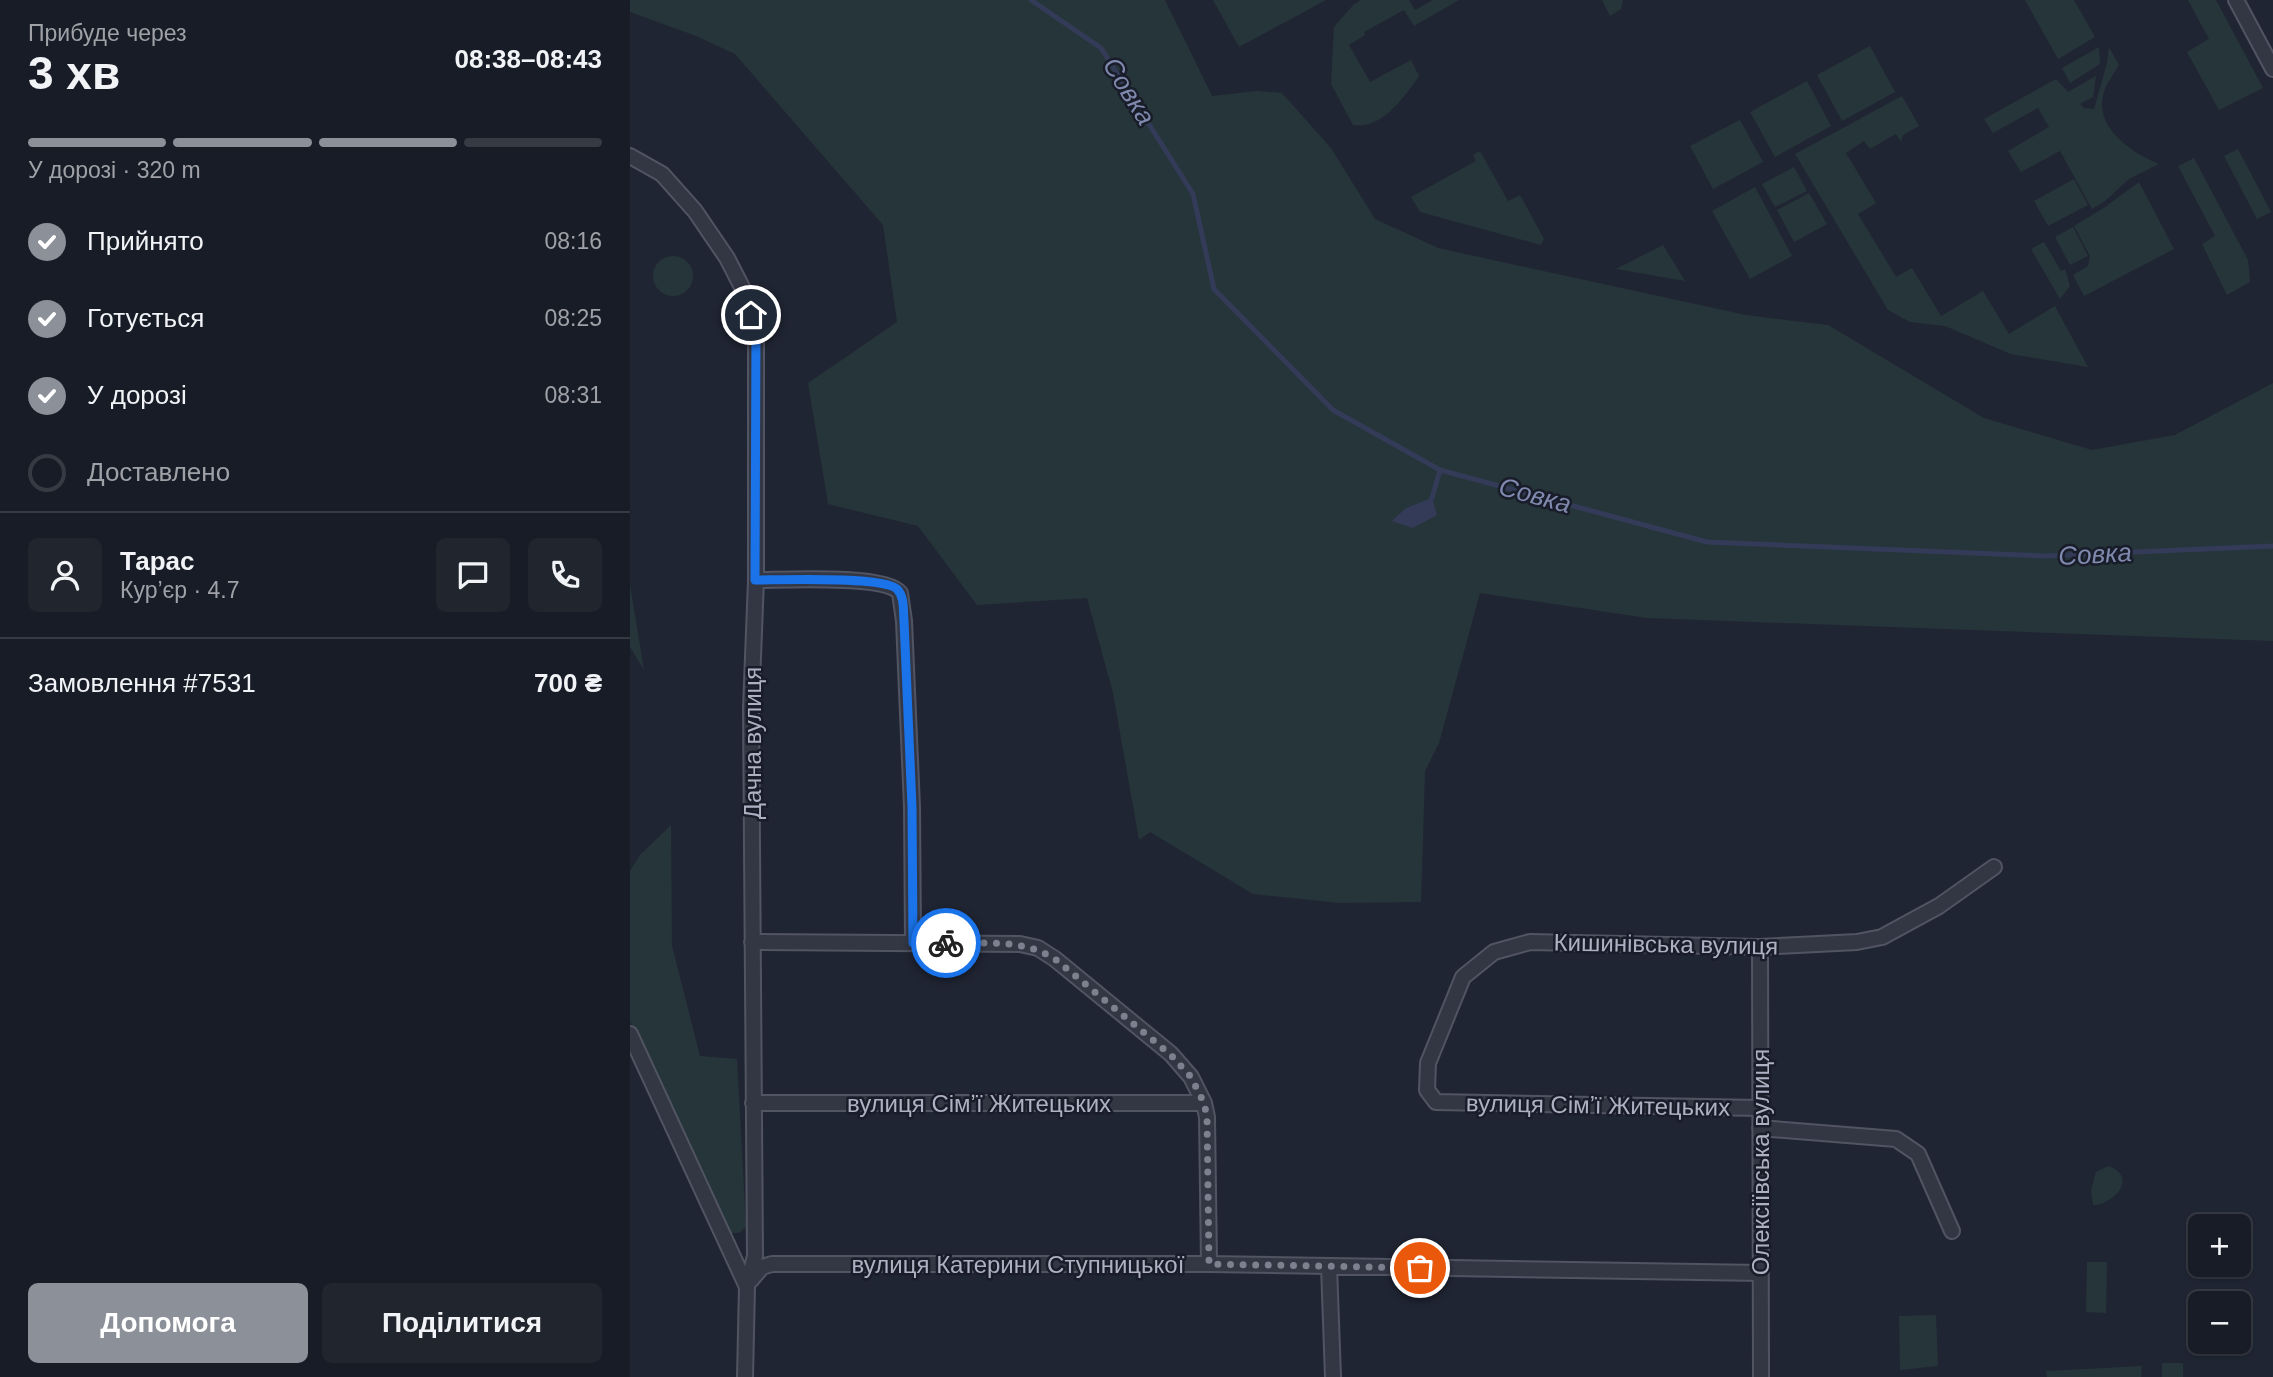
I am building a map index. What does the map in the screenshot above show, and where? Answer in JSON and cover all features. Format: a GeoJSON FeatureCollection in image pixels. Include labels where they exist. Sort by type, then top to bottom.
{"type":"FeatureCollection","features":[{"type":"Feature","properties":{"kind":"street"},"geometry":{"type":"LineString","coordinates":[[2236,0],[2273,69]]}},
{"type":"Feature","properties":{"kind":"street","name":"Дачна вулиця"},"geometry":{"type":"LineString","coordinates":[[630,156],[662,174],[695,211],[727,258],[747,297],[756,333],[755,580],[751,708],[755,1256],[747,1286],[746,1377]]}},
{"type":"Feature","properties":{"kind":"street"},"geometry":{"type":"LineString","coordinates":[[755,580],[865,581],[889,585],[900,593],[904,621],[912,807],[913,943]]}},
{"type":"Feature","properties":{"kind":"street","name":"Кишинівська вулиця"},"geometry":{"type":"LineString","coordinates":[[1436,1102],[1427,1090],[1428,1063],[1463,977],[1494,952],[1530,942],[1759,947],[1857,942],[1882,937],[1938,906],[1994,867]]}},
{"type":"Feature","properties":{"kind":"street"},"geometry":{"type":"LineString","coordinates":[[752,942],[1020,944],[1038,948],[1055,959],[1171,1055],[1191,1077],[1204,1103],[1207,1117],[1209,1264]]}},
{"type":"Feature","properties":{"kind":"street","name":"Олексіївська вулиця"},"geometry":{"type":"LineString","coordinates":[[1759,947],[1761,1377]]}},
{"type":"Feature","properties":{"kind":"street"},"geometry":{"type":"LineString","coordinates":[[630,1034],[747,1286]]}},
{"type":"Feature","properties":{"kind":"street","name":"вулиця Сімʼї Житецьких"},"geometry":{"type":"LineString","coordinates":[[1436,1102],[1760,1108]]}},
{"type":"Feature","properties":{"kind":"street","name":"вулиця Сімʼї Житецьких"},"geometry":{"type":"LineString","coordinates":[[753,1103],[1204,1103]]}},
{"type":"Feature","properties":{"kind":"street"},"geometry":{"type":"LineString","coordinates":[[1760,1128],[1896,1139],[1918,1154],[1952,1231]]}},
{"type":"Feature","properties":{"kind":"street","name":"вулиця Катерини Ступницької"},"geometry":{"type":"LineString","coordinates":[[747,1286],[762,1267],[772,1264],[1209,1264],[1761,1273]]}},
{"type":"Feature","properties":{"kind":"street"},"geometry":{"type":"LineString","coordinates":[[1329,1266],[1333,1377]]}},
{"type":"Feature","properties":{"kind":"shaded area"},"geometry":{"type":"Polygon","coordinates":[[[630,0],[1165,0],[1212,96],[1257,91],[1282,93],[1331,148],[1375,219],[1438,248],[1746,315],[1828,325],[1984,418],[2092,450],[2175,435],[2273,383],[2273,641],[1647,618],[1480,593],[1439,743],[1425,771],[1421,902],[1340,903],[1253,894],[1150,832],[1139,840],[1113,693],[1087,598],[977,605],[918,526],[828,504],[808,383],[897,322],[883,225],[735,54],[696,36],[630,12],[630,0]]]}},
{"type":"Feature","properties":{"kind":"shaded area"},"geometry":{"type":"Polygon","coordinates":[[[1213,0],[1326,0],[1239,47],[1213,0]]]}},
{"type":"Feature","properties":{"kind":"shaded area"},"geometry":{"type":"Polygon","coordinates":[[[1361,0],[1409,0],[1415,10],[1433,0],[1459,0],[1414,26],[1404,10],[1364,32],[1365,35],[1349,45],[1370,82],[1411,60],[1419,76],[1400,102],[1383,117],[1364,125],[1353,125],[1331,84],[1334,27],[1354,4],[1361,0]]]}},
{"type":"Feature","properties":{"kind":"shaded area"},"geometry":{"type":"Polygon","coordinates":[[[1602,0],[1623,0],[1621,9],[1610,16],[1602,0]]]}},
{"type":"Feature","properties":{"kind":"shaded area"},"geometry":{"type":"Polygon","coordinates":[[[2025,0],[2074,0],[2095,37],[2058,59],[2025,0]]]}},
{"type":"Feature","properties":{"kind":"shaded area"},"geometry":{"type":"Polygon","coordinates":[[[2188,0],[2216,0],[2263,88],[2219,110],[2187,52],[2209,39],[2188,0]]]}},
{"type":"Feature","properties":{"kind":"shaded area"},"geometry":{"type":"Polygon","coordinates":[[[1870,46],[1895,92],[1842,121],[1817,75],[1870,46]]]}},
{"type":"Feature","properties":{"kind":"shaded area"},"geometry":{"type":"Polygon","coordinates":[[[2099,47],[2100,64],[2070,83],[2062,68],[2099,47]]]}},
{"type":"Feature","properties":{"kind":"shaded area"},"geometry":{"type":"Polygon","coordinates":[[[2109,47],[2119,65],[2103,95],[2105,119],[2118,138],[2159,164],[2129,179],[2104,202],[2092,209],[2060,151],[2021,172],[2008,151],[2049,127],[2038,108],[1993,133],[1984,119],[2056,79],[2068,92],[2096,76],[2093,97],[2080,104],[2084,108],[2094,109],[2109,47]]]}},
{"type":"Feature","properties":{"kind":"shaded area"},"geometry":{"type":"Polygon","coordinates":[[[1807,81],[1831,126],[1775,157],[1750,112],[1807,81]]]}},
{"type":"Feature","properties":{"kind":"shaded area"},"geometry":{"type":"Polygon","coordinates":[[[1902,96],[1919,126],[1903,135],[1901,142],[1896,134],[1870,149],[1864,141],[1846,153],[1876,203],[1858,214],[1896,277],[1912,268],[1941,316],[1983,291],[2009,334],[2055,306],[2088,367],[2011,354],[1945,326],[1910,322],[1888,310],[1795,154],[1902,96]]]}},
{"type":"Feature","properties":{"kind":"shaded area"},"geometry":{"type":"Polygon","coordinates":[[[1740,120],[1763,162],[1713,189],[1690,146],[1740,120]]]}},
{"type":"Feature","properties":{"kind":"shaded area"},"geometry":{"type":"Polygon","coordinates":[[[2238,149],[2271,212],[2257,219],[2224,156],[2238,149]]]}},
{"type":"Feature","properties":{"kind":"shaded area"},"geometry":{"type":"Polygon","coordinates":[[[1480,151],[1508,201],[1520,195],[1544,239],[1541,245],[1420,212],[1411,197],[1476,161],[1473,155],[1480,151]]]}},
{"type":"Feature","properties":{"kind":"shaded area"},"geometry":{"type":"Polygon","coordinates":[[[2194,158],[2248,260],[2250,282],[2227,295],[2202,244],[2215,236],[2178,166],[2194,158]]]}},
{"type":"Feature","properties":{"kind":"shaded area"},"geometry":{"type":"Polygon","coordinates":[[[1794,167],[1807,191],[1775,207],[1762,184],[1794,167]]]}},
{"type":"Feature","properties":{"kind":"shaded area"},"geometry":{"type":"Polygon","coordinates":[[[2074,179],[2088,205],[2048,226],[2034,201],[2074,179]]]}},
{"type":"Feature","properties":{"kind":"shaded area"},"geometry":{"type":"Polygon","coordinates":[[[2139,182],[2174,249],[2084,296],[2073,275],[2088,266],[2090,256],[2074,226],[2139,182]]]}},
{"type":"Feature","properties":{"kind":"shaded area"},"geometry":{"type":"Polygon","coordinates":[[[1755,187],[1792,256],[1750,279],[1712,211],[1755,187]]]}},
{"type":"Feature","properties":{"kind":"shaded area"},"geometry":{"type":"Polygon","coordinates":[[[1809,193],[1827,224],[1794,242],[1777,210],[1809,193]]]}},
{"type":"Feature","properties":{"kind":"shaded area"},"geometry":{"type":"Polygon","coordinates":[[[2073,227],[2088,256],[2070,265],[2055,237],[2073,227]]]}},
{"type":"Feature","properties":{"kind":"shaded area"},"geometry":{"type":"Polygon","coordinates":[[[2044,242],[2061,271],[2065,269],[2070,286],[2060,299],[2031,249],[2044,242]]]}},
{"type":"Feature","properties":{"kind":"shaded area"},"geometry":{"type":"Polygon","coordinates":[[[1663,245],[1685,281],[1616,269],[1663,245]]]}},
{"type":"Feature","properties":{"kind":"shaded area"},"geometry":{"type":"Polygon","coordinates":[[[673,256],[687,262],[693,276],[687,290],[673,296],[659,290],[653,276],[659,262],[673,256]]]}},
{"type":"Feature","properties":{"kind":"shaded area"},"geometry":{"type":"Polygon","coordinates":[[[630,585],[644,670],[630,647],[630,585]]]}},
{"type":"Feature","properties":{"kind":"shaded area"},"geometry":{"type":"Polygon","coordinates":[[[671,825],[672,946],[700,1056],[737,1059],[746,1227],[739,1233],[731,1233],[630,1021],[630,871],[640,855],[671,825]]]}},
{"type":"Feature","properties":{"kind":"shaded area"},"geometry":{"type":"Polygon","coordinates":[[[2108,1166],[2122,1176],[2120,1189],[2109,1200],[2093,1205],[2091,1190],[2096,1172],[2108,1166]]]}},
{"type":"Feature","properties":{"kind":"shaded area"},"geometry":{"type":"Polygon","coordinates":[[[2087,1262],[2107,1262],[2106,1313],[2086,1312],[2087,1262]]]}},
{"type":"Feature","properties":{"kind":"shaded area"},"geometry":{"type":"Polygon","coordinates":[[[1936,1315],[1938,1366],[1900,1370],[1899,1316],[1936,1315]]]}},
{"type":"Feature","properties":{"kind":"shaded area"},"geometry":{"type":"Polygon","coordinates":[[[2162,1363],[2183,1363],[2183,1377],[2162,1377],[2162,1363]]]}},
{"type":"Feature","properties":{"kind":"shaded area"},"geometry":{"type":"Polygon","coordinates":[[[2142,1366],[2141,1377],[2047,1377],[2046,1371],[2142,1366]]]}},
{"type":"Feature","properties":{"kind":"water"},"geometry":{"type":"Polygon","coordinates":[[[1432,498],[1437,515],[1413,528],[1392,521],[1406,508],[1432,498]]]}},
{"type":"Feature","properties":{"kind":"waterway","name":"Совка"},"geometry":{"type":"LineString","coordinates":[[1031,0],[1101,48],[1193,194],[1214,289],[1333,410],[1440,470],[1707,542],[2044,556],[2273,546]]}},
{"type":"Feature","properties":{"kind":"waterway"},"geometry":{"type":"LineString","coordinates":[[1432,498],[1440,470]]}},
{"type":"Feature","properties":{"kind":"way so far"},"geometry":{"type":"LineString","coordinates":[[946,943],[1020,944],[1038,948],[1171,1055],[1191,1077],[1204,1103],[1207,1117],[1209,1264],[1420,1268]]}},
{"type":"Feature","properties":{"kind":"route"},"geometry":{"type":"LineString","coordinates":[[751,315],[756,333],[755,580],[865,581],[889,585],[900,593],[904,621],[912,807],[913,943],[946,943]]}}]}
